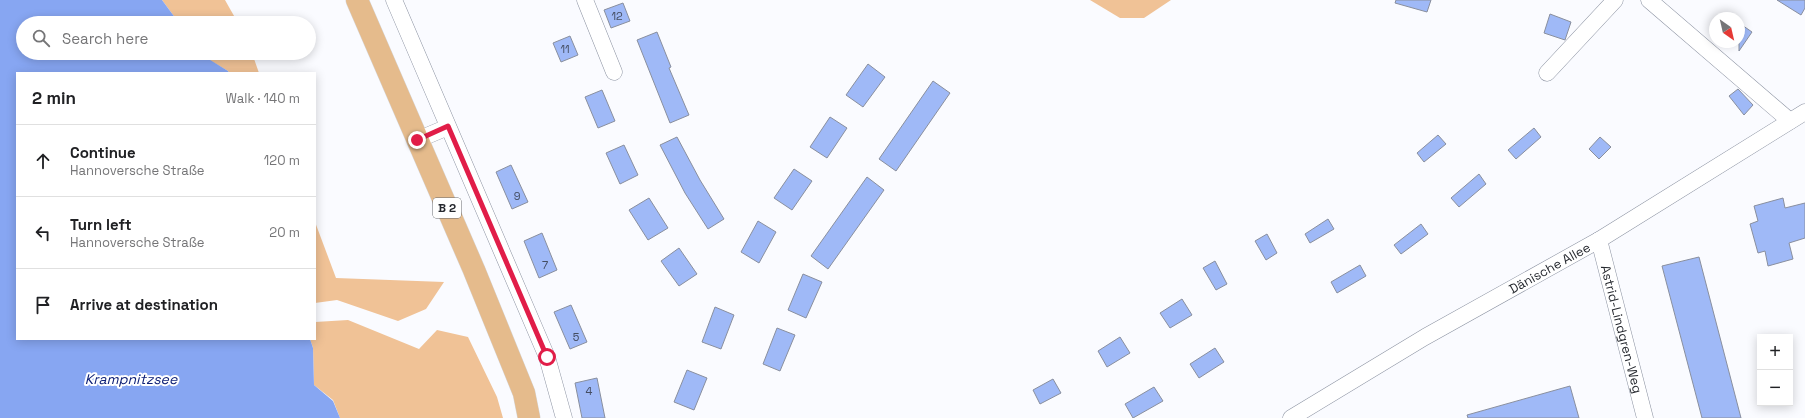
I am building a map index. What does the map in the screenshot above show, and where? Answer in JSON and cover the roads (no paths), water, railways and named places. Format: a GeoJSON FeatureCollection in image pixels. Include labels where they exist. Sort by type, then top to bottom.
{"type":"FeatureCollection","features":[{"type":"Feature","properties":{"kind":"main road","name":"B 2"},"geometry":{"type":"LineString","coordinates":[[357,0],[474,270],[524,393],[529,418]]}},
{"type":"Feature","properties":{"kind":"street"},"geometry":{"type":"LineString","coordinates":[[394,0],[547,357],[564,418]]}},
{"type":"Feature","properties":{"kind":"street"},"geometry":{"type":"LineString","coordinates":[[585,0],[614,72]]}},
{"type":"Feature","properties":{"kind":"street"},"geometry":{"type":"LineString","coordinates":[[1547,72],[1614,0]]}},
{"type":"Feature","properties":{"kind":"street"},"geometry":{"type":"LineString","coordinates":[[1649,0],[1790,121]]}},
{"type":"Feature","properties":{"kind":"street","name":"Dänische Allee"},"geometry":{"type":"LineString","coordinates":[[1291,418],[1425,337],[1598,240],[1805,112]]}},
{"type":"Feature","properties":{"kind":"street"},"geometry":{"type":"LineString","coordinates":[[417,140],[448,126]]}},
{"type":"Feature","properties":{"kind":"street","name":"Astrid-Lindgren-Weg"},"geometry":{"type":"LineString","coordinates":[[1598,240],[1645,418]]}},
{"type":"Feature","properties":{"kind":"water","name":"Krampnitzsee"},"geometry":{"type":"Polygon","coordinates":[[[0,0],[162,0],[174,16],[16,16],[16,60],[210,60],[228,72],[16,72],[16,340],[310,340],[313,348],[314,385],[333,401],[340,418],[0,418],[0,0]]]}}]}
